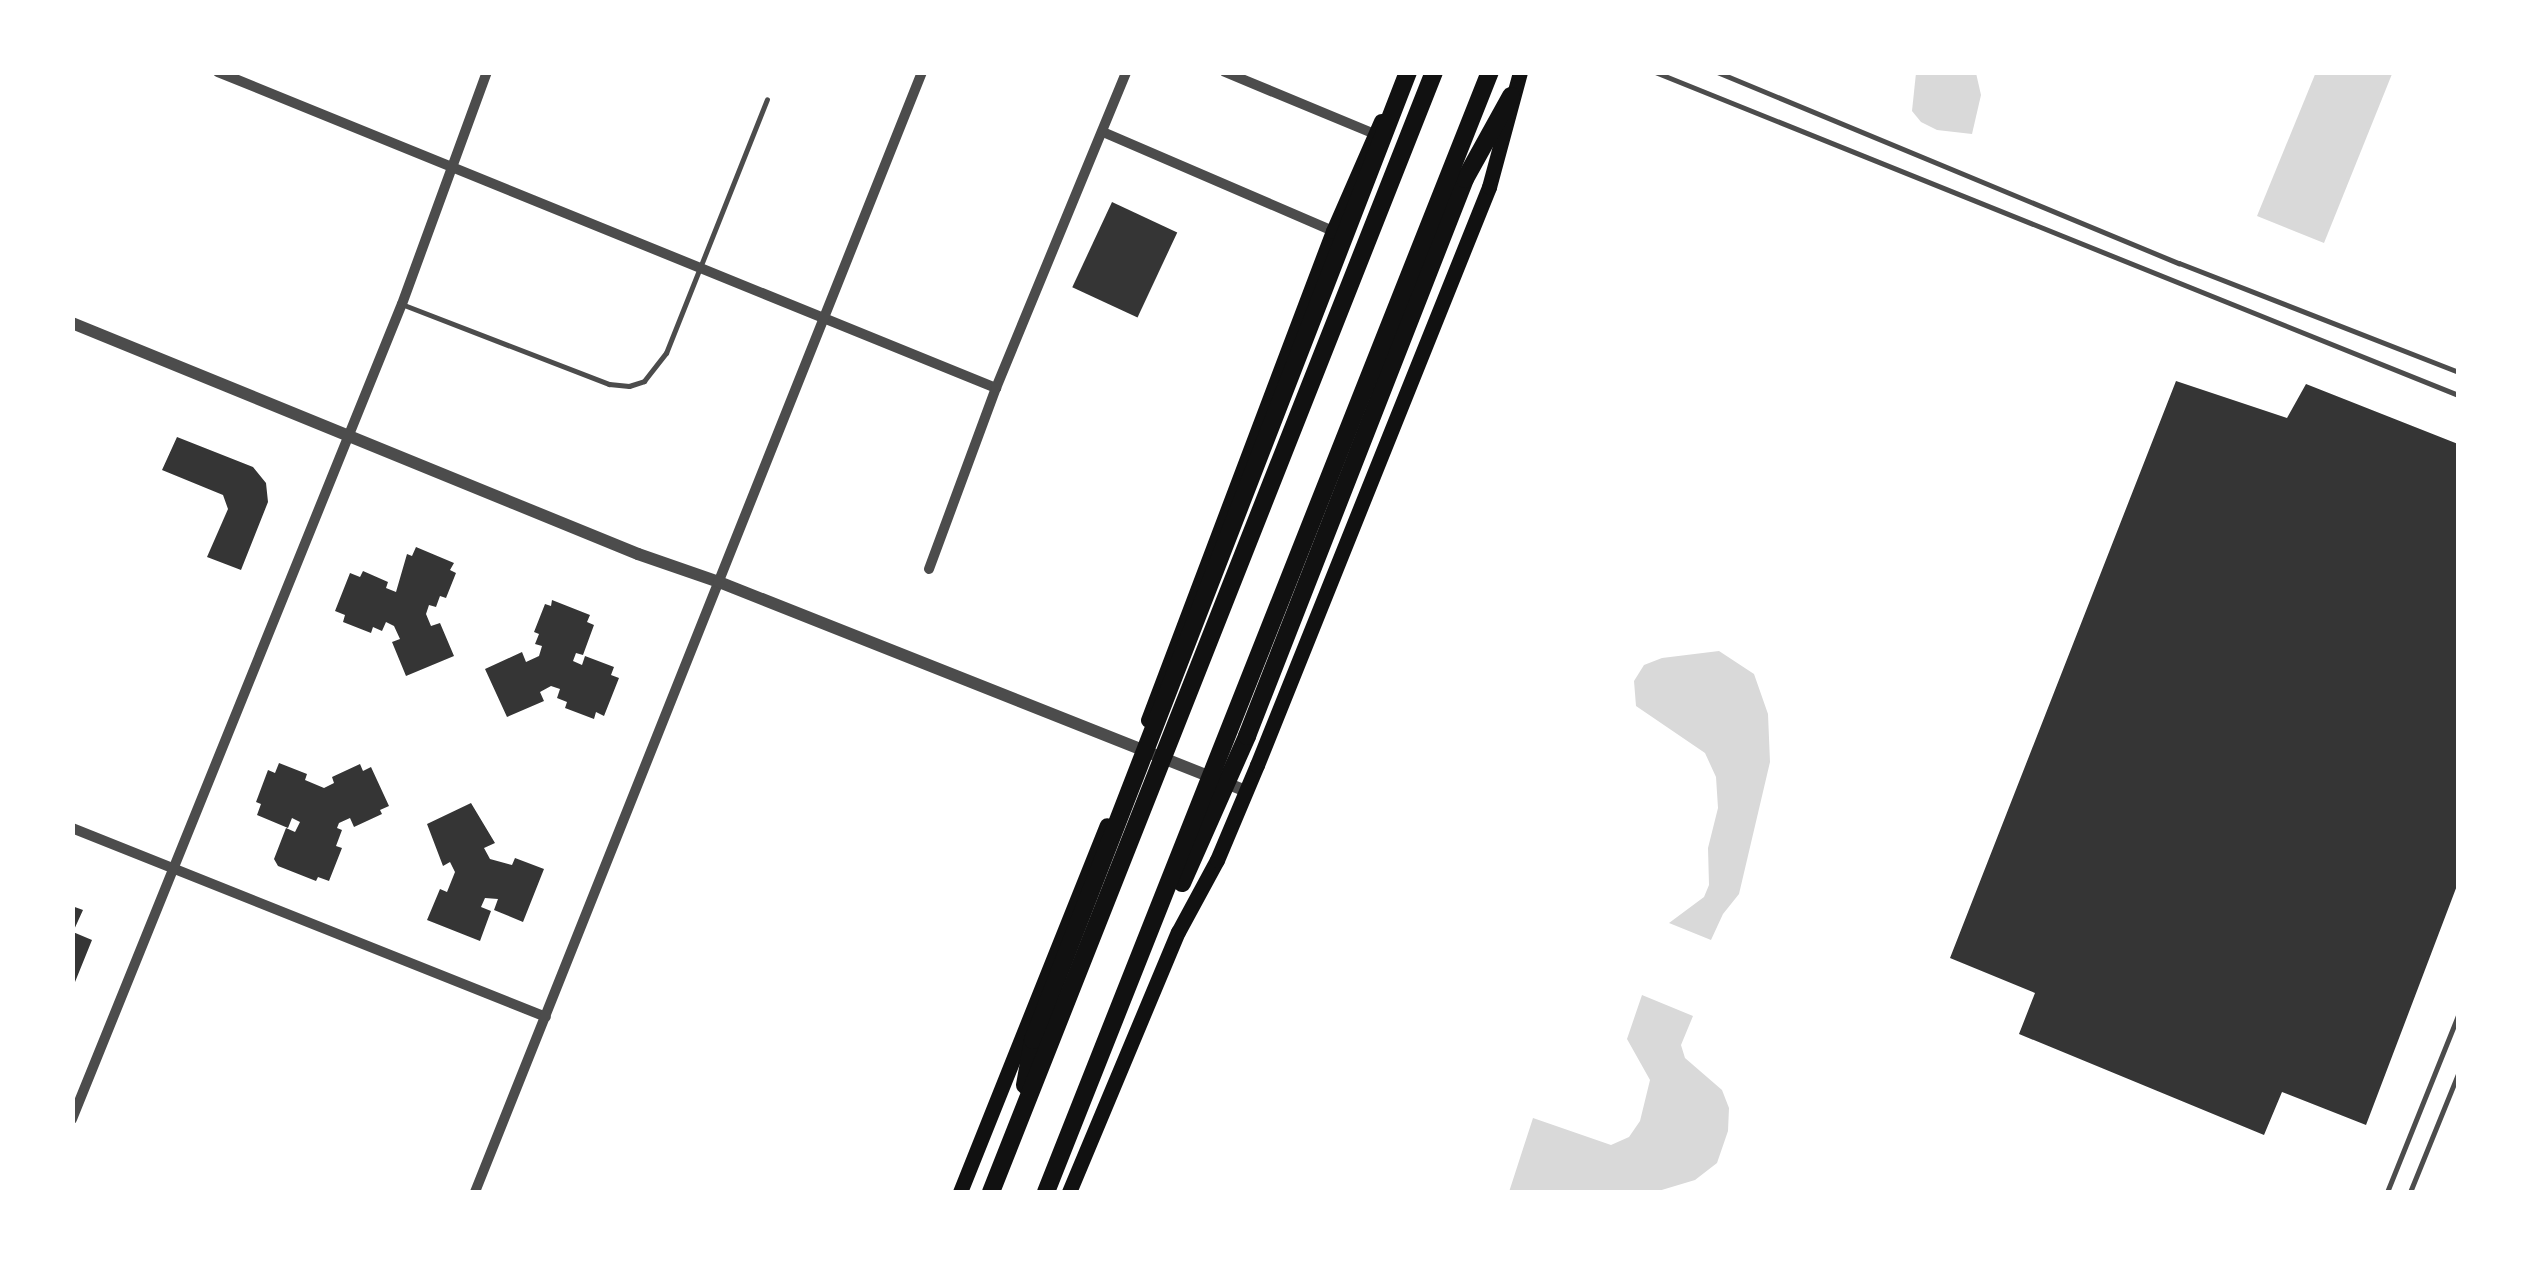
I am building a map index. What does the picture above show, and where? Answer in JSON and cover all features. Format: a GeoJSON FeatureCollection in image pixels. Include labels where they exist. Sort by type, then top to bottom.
{"type":"FeatureCollection","features":[{"type":"Feature","properties":{"kind":"highway"},"geometry":{"type":"LineString","coordinates":[[1018,1125],[1033,1040],[1288,390],[1406,72]]}},
{"type":"Feature","properties":{"kind":"highway"},"geometry":{"type":"LineString","coordinates":[[990,1192],[1434,72]]}},
{"type":"Feature","properties":{"kind":"highway"},"geometry":{"type":"LineString","coordinates":[[1046,1192],[1490,72]]}},
{"type":"Feature","properties":{"kind":"highway"},"geometry":{"type":"LineString","coordinates":[[1091,1078],[1247,736],[1464,179],[1510,96]]}},
{"type":"Feature","properties":{"kind":"main road"},"geometry":{"type":"LineString","coordinates":[[960,1192],[1138,748],[1333,231],[1406,72]]}},
{"type":"Feature","properties":{"kind":"main road"},"geometry":{"type":"LineString","coordinates":[[1068,1192],[1178,932],[1218,860],[1246,791],[1489,187],[1510,96],[1520,72]]}},
{"type":"Feature","properties":{"kind":"street"},"geometry":{"type":"LineString","coordinates":[[218,72],[996,388]]}},
{"type":"Feature","properties":{"kind":"street"},"geometry":{"type":"LineString","coordinates":[[72,1118],[402,304],[487,72]]}},
{"type":"Feature","properties":{"kind":"street"},"geometry":{"type":"LineString","coordinates":[[475,1192],[922,72]]}},
{"type":"Feature","properties":{"kind":"street"},"geometry":{"type":"LineString","coordinates":[[928,569],[996,388],[1126,72]]}},
{"type":"Feature","properties":{"kind":"street"},"geometry":{"type":"LineString","coordinates":[[1225,72],[1375,134]]}},
{"type":"Feature","properties":{"kind":"street"},"geometry":{"type":"LineString","coordinates":[[1103,132],[1333,231]]}},
{"type":"Feature","properties":{"kind":"street"},"geometry":{"type":"LineString","coordinates":[[72,323],[603,540],[720,582],[1246,791]]}},
{"type":"Feature","properties":{"kind":"street"},"geometry":{"type":"LineString","coordinates":[[72,828],[546,1017]]}},
{"type":"Feature","properties":{"kind":"lane"},"geometry":{"type":"LineString","coordinates":[[1654,72],[2458,395]]}},
{"type":"Feature","properties":{"kind":"lane"},"geometry":{"type":"LineString","coordinates":[[1717,72],[2179,263],[2458,372]]}},
{"type":"Feature","properties":{"kind":"lane"},"geometry":{"type":"LineString","coordinates":[[402,304],[609,384],[629,386],[644,382],[659,366],[767,99]]}},
{"type":"Feature","properties":{"kind":"lane"},"geometry":{"type":"LineString","coordinates":[[2387,1192],[2458,1014]]}},
{"type":"Feature","properties":{"kind":"lane"},"geometry":{"type":"LineString","coordinates":[[2410,1192],[2458,1074]]}},
{"type":"Feature","properties":{"kind":"shaded area"},"geometry":{"type":"Polygon","coordinates":[[[2316,72],[2392,74],[2324,243],[2257,216],[2316,72]]]}},
{"type":"Feature","properties":{"kind":"shaded area"},"geometry":{"type":"Polygon","coordinates":[[[1916,73],[1976,73],[1981,95],[1972,134],[1937,130],[1921,122],[1912,111],[1916,73]]]}},
{"type":"Feature","properties":{"kind":"shaded area"},"geometry":{"type":"Polygon","coordinates":[[[1719,651],[1754,674],[1768,714],[1770,762],[1739,894],[1723,914],[1711,940],[1669,923],[1704,897],[1709,885],[1708,848],[1718,808],[1716,777],[1705,753],[1636,706],[1634,681],[1644,665],[1662,658],[1719,651]]]}},
{"type":"Feature","properties":{"kind":"shaded area"},"geometry":{"type":"Polygon","coordinates":[[[1642,995],[1693,1016],[1681,1045],[1685,1058],[1722,1090],[1729,1108],[1728,1131],[1717,1163],[1695,1180],[1655,1192],[1509,1192],[1533,1118],[1611,1145],[1629,1137],[1640,1121],[1650,1080],[1627,1039],[1642,995]]]}},
{"type":"Feature","properties":{"kind":"building"},"geometry":{"type":"Polygon","coordinates":[[[1112,202],[1177,232],[1138,318],[1072,287],[1112,202]]]}},
{"type":"Feature","properties":{"kind":"building"},"geometry":{"type":"Polygon","coordinates":[[[2176,381],[2287,418],[2306,384],[2458,444],[2458,883],[2366,1125],[2282,1092],[2264,1135],[2019,1034],[2035,993],[1950,958],[2176,381]]]}},
{"type":"Feature","properties":{"kind":"building"},"geometry":{"type":"Polygon","coordinates":[[[177,437],[253,467],[266,483],[268,502],[241,570],[207,557],[228,509],[223,495],[162,470],[177,437]]]}},
{"type":"Feature","properties":{"kind":"building"},"geometry":{"type":"Polygon","coordinates":[[[416,547],[454,563],[450,570],[456,573],[446,598],[440,596],[436,607],[429,605],[426,614],[431,626],[440,623],[454,656],[406,676],[392,642],[400,639],[394,626],[386,622],[382,631],[373,627],[371,633],[343,622],[345,615],[335,611],[350,573],[360,577],[363,571],[388,582],[386,588],[396,592],[407,554],[412,556],[416,547]]]}},
{"type":"Feature","properties":{"kind":"building"},"geometry":{"type":"Polygon","coordinates":[[[552,600],[590,615],[587,622],[594,625],[583,655],[576,653],[573,661],[582,665],[585,656],[614,667],[611,675],[619,678],[604,716],[596,712],[594,719],[565,708],[567,702],[557,698],[560,689],[551,686],[540,692],[544,701],[507,717],[485,669],[522,652],[526,662],[539,656],[542,646],[535,644],[539,634],[534,632],[545,604],[551,606],[552,600]]]}},
{"type":"Feature","properties":{"kind":"building"},"geometry":{"type":"Polygon","coordinates":[[[279,763],[307,774],[305,780],[324,788],[334,783],[332,777],[360,764],[363,771],[371,767],[389,806],[380,810],[382,814],[354,827],[350,818],[339,823],[337,828],[342,830],[336,846],[342,848],[329,881],[318,877],[316,881],[278,866],[274,859],[286,828],[295,832],[300,822],[292,818],[288,828],[257,815],[261,804],[256,802],[268,770],[275,773],[279,763]]]}},
{"type":"Feature","properties":{"kind":"building"},"geometry":{"type":"Polygon","coordinates":[[[471,803],[495,843],[484,848],[490,859],[512,865],[515,858],[544,869],[523,922],[494,910],[498,899],[485,898],[481,907],[491,911],[480,941],[427,920],[440,889],[447,892],[455,872],[450,862],[443,866],[427,824],[471,803]]]}},
{"type":"Feature","properties":{"kind":"building"},"geometry":{"type":"Polygon","coordinates":[[[72,906],[83,910],[73,932],[92,940],[73,987],[72,906]]]}}]}
